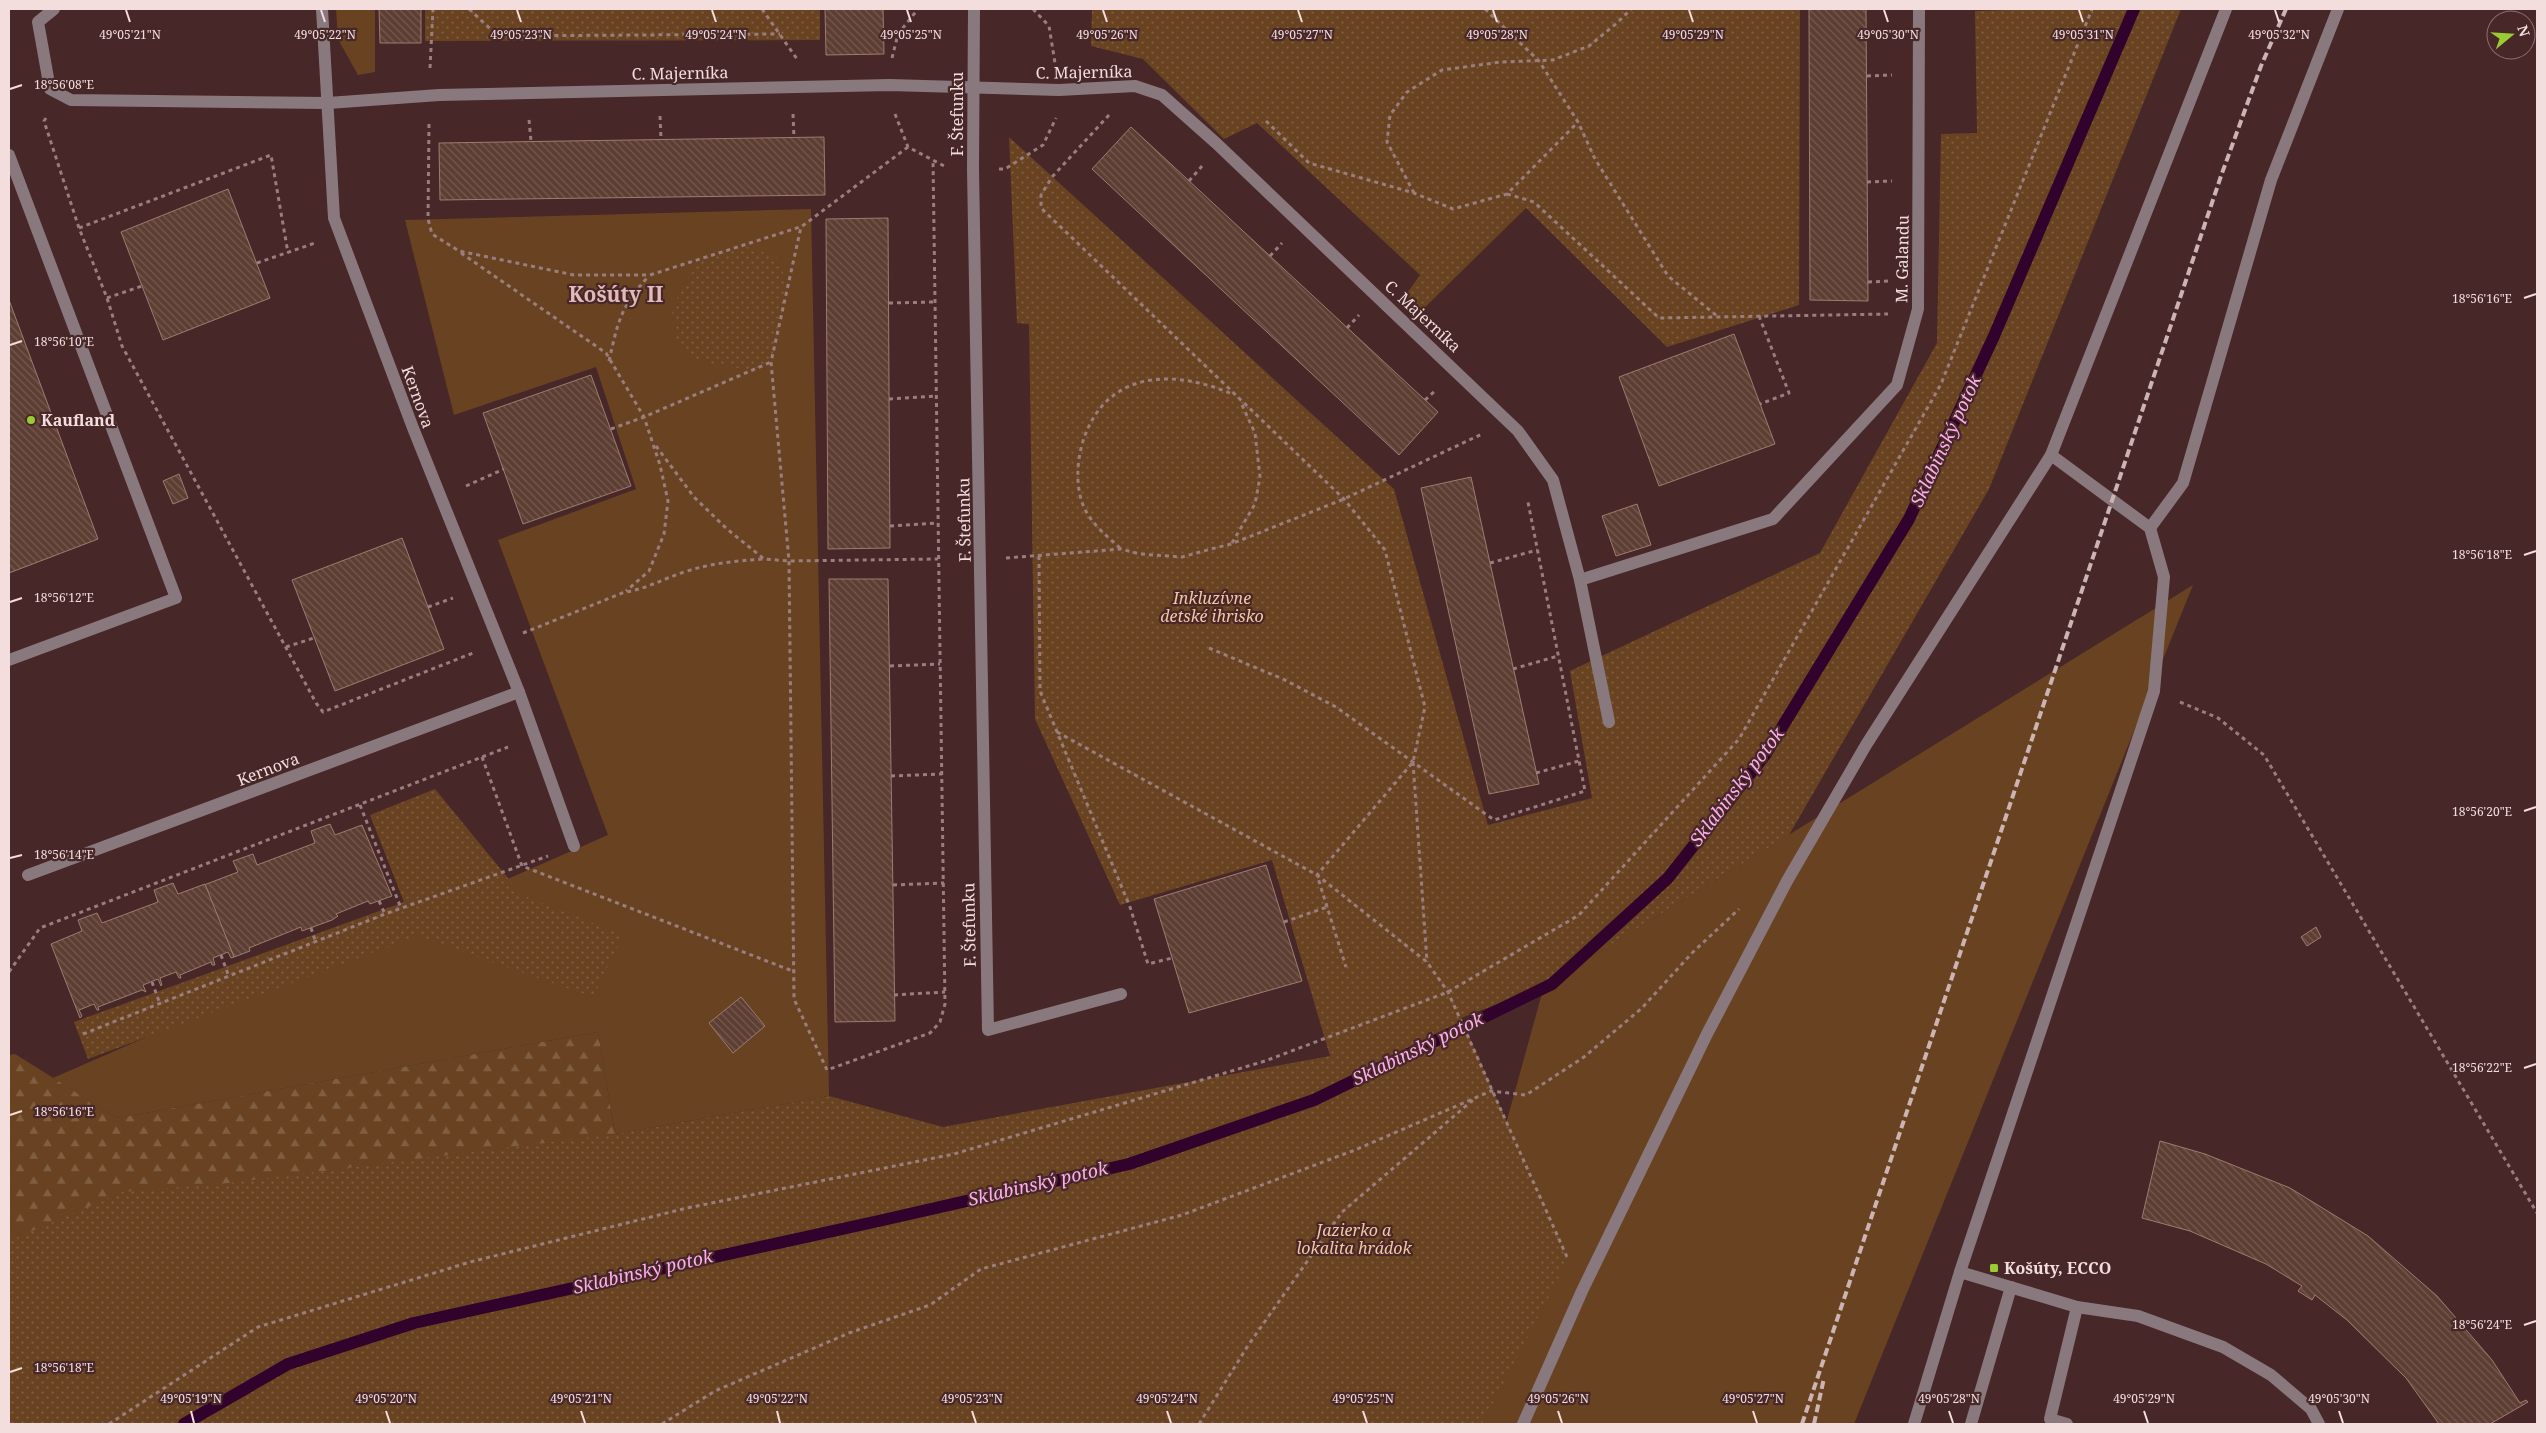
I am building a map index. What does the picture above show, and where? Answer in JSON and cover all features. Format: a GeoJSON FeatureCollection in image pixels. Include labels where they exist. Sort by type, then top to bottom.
{"type":"FeatureCollection","features":[{"type":"Feature","properties":{"kind":"street"},"geometry":{"type":"LineString","coordinates":[[54,9],[38,22],[50,89],[59,94]]}},
{"type":"Feature","properties":{"kind":"street","name":"Kernova"},"geometry":{"type":"LineString","coordinates":[[322,9],[334,218],[440,497],[519,692],[574,846]]}},
{"type":"Feature","properties":{"kind":"street","name":"F. Štefunku"},"geometry":{"type":"LineString","coordinates":[[974,9],[973,169],[988,1030],[1121,994]]}},
{"type":"Feature","properties":{"kind":"street","name":"M. Galandu"},"geometry":{"type":"LineString","coordinates":[[1580,580],[1773,519],[1897,385],[1918,309],[1918,9]]}},
{"type":"Feature","properties":{"kind":"street"},"geometry":{"type":"LineString","coordinates":[[1523,1424],[1582,1291],[1707,1034],[1787,881],[1866,745],[2051,455],[2226,9]]}},
{"type":"Feature","properties":{"kind":"street"},"geometry":{"type":"LineString","coordinates":[[2150,528],[2183,483],[2271,180],[2338,9]]}},
{"type":"Feature","properties":{"kind":"street","name":"C. Majerníka"},"geometry":{"type":"LineString","coordinates":[[59,94],[71,100],[328,103],[429,95],[890,85],[1059,90],[1135,86],[1162,95],[1216,143],[1518,431],[1553,480],[1580,580],[1609,722]]}},
{"type":"Feature","properties":{"kind":"street"},"geometry":{"type":"LineString","coordinates":[[9,155],[176,598],[9,660]]}},
{"type":"Feature","properties":{"kind":"street"},"geometry":{"type":"LineString","coordinates":[[1914,1424],[1960,1272],[2154,690],[2164,578],[2150,528],[2051,455]]}},
{"type":"Feature","properties":{"kind":"street","name":"Kernova"},"geometry":{"type":"LineString","coordinates":[[28,876],[519,692]]}},
{"type":"Feature","properties":{"kind":"street"},"geometry":{"type":"LineString","coordinates":[[1960,1272],[2077,1307],[2138,1316],[2223,1348],[2271,1375],[2311,1409],[2319,1424]]}},
{"type":"Feature","properties":{"kind":"street"},"geometry":{"type":"LineString","coordinates":[[1971,1424],[2011,1287]]}},
{"type":"Feature","properties":{"kind":"street"},"geometry":{"type":"LineString","coordinates":[[2067,1424],[2050,1419],[2077,1307]]}},
{"type":"Feature","properties":{"kind":"path"},"geometry":{"type":"LineString","coordinates":[[433,9],[429,95],[428,219],[432,234],[606,353],[609,361],[644,417],[654,444],[668,501],[664,534],[650,571],[625,592]]}},
{"type":"Feature","properties":{"kind":"path"},"geometry":{"type":"LineString","coordinates":[[469,9],[498,36],[780,34]]}},
{"type":"Feature","properties":{"kind":"path"},"geometry":{"type":"LineString","coordinates":[[762,9],[799,64]]}},
{"type":"Feature","properties":{"kind":"path"},"geometry":{"type":"LineString","coordinates":[[973,169],[1005,169],[1043,145],[1059,114],[1059,90],[1049,26],[1032,9]]}},
{"type":"Feature","properties":{"kind":"path"},"geometry":{"type":"LineString","coordinates":[[1485,9],[1539,60],[1578,122],[1595,159],[1668,276],[1718,317]]}},
{"type":"Feature","properties":{"kind":"path"},"geometry":{"type":"LineString","coordinates":[[1414,193],[1386,142],[1390,115],[1407,92],[1442,70],[1501,62],[1552,60],[1589,46],[1617,24],[1631,9]]}},
{"type":"Feature","properties":{"kind":"path"},"geometry":{"type":"LineString","coordinates":[[109,1424],[258,1327],[480,1259],[687,1208],[954,1154],[1265,1061],[1448,992],[1579,915],[1739,739],[1941,384],[2092,9]]}},
{"type":"Feature","properties":{"kind":"path"},"geometry":{"type":"LineString","coordinates":[[884,33],[898,34]]}},
{"type":"Feature","properties":{"kind":"path"},"geometry":{"type":"LineString","coordinates":[[1866,76],[1900,74]]}},
{"type":"Feature","properties":{"kind":"path"},"geometry":{"type":"LineString","coordinates":[[59,94],[44,121],[79,228],[107,298],[122,346],[286,647],[324,712],[625,592],[641,590],[681,573],[717,562],[764,559],[789,561],[938,559]]}},
{"type":"Feature","properties":{"kind":"path"},"geometry":{"type":"LineString","coordinates":[[1115,109],[1052,177],[1041,195],[1041,208],[1240,402],[1344,499],[1385,550],[1424,707],[1413,762],[1427,962]]}},
{"type":"Feature","properties":{"kind":"path"},"geometry":{"type":"LineString","coordinates":[[793,111],[794,138]]}},
{"type":"Feature","properties":{"kind":"path"},"geometry":{"type":"LineString","coordinates":[[660,113],[660,139]]}},
{"type":"Feature","properties":{"kind":"path"},"geometry":{"type":"LineString","coordinates":[[529,115],[531,141]]}},
{"type":"Feature","properties":{"kind":"path"},"geometry":{"type":"LineString","coordinates":[[1266,121],[1309,163],[1414,193],[1453,209],[1507,194],[1578,122]]}},
{"type":"Feature","properties":{"kind":"path"},"geometry":{"type":"LineString","coordinates":[[458,251],[574,275],[650,275],[801,227],[908,147]]}},
{"type":"Feature","properties":{"kind":"path"},"geometry":{"type":"LineString","coordinates":[[79,228],[271,156],[288,253]]}},
{"type":"Feature","properties":{"kind":"path"},"geometry":{"type":"LineString","coordinates":[[801,227],[771,362],[789,561],[794,999],[827,1070],[930,1033],[940,1022],[945,1004],[932,160]]}},
{"type":"Feature","properties":{"kind":"path"},"geometry":{"type":"LineString","coordinates":[[1189,181],[1206,162]]}},
{"type":"Feature","properties":{"kind":"path"},"geometry":{"type":"LineString","coordinates":[[1867,182],[1894,180]]}},
{"type":"Feature","properties":{"kind":"path"},"geometry":{"type":"LineString","coordinates":[[1507,194],[1534,202],[1660,318],[1894,313]]}},
{"type":"Feature","properties":{"kind":"path"},"geometry":{"type":"LineString","coordinates":[[257,263],[340,234]]}},
{"type":"Feature","properties":{"kind":"path"},"geometry":{"type":"LineString","coordinates":[[1270,256],[1286,239]]}},
{"type":"Feature","properties":{"kind":"path"},"geometry":{"type":"LineString","coordinates":[[609,361],[621,315],[631,295],[650,275]]}},
{"type":"Feature","properties":{"kind":"path"},"geometry":{"type":"LineString","coordinates":[[1868,282],[1894,281]]}},
{"type":"Feature","properties":{"kind":"path"},"geometry":{"type":"LineString","coordinates":[[107,298],[142,286]]}},
{"type":"Feature","properties":{"kind":"path"},"geometry":{"type":"LineString","coordinates":[[889,303],[934,302]]}},
{"type":"Feature","properties":{"kind":"path"},"geometry":{"type":"LineString","coordinates":[[1347,328],[1363,311]]}},
{"type":"Feature","properties":{"kind":"path"},"geometry":{"type":"LineString","coordinates":[[1759,316],[1789,393],[1760,404]]}},
{"type":"Feature","properties":{"kind":"path"},"geometry":{"type":"LineString","coordinates":[[610,429],[644,417],[771,362]]}},
{"type":"Feature","properties":{"kind":"path"},"geometry":{"type":"LineString","coordinates":[[1121,549],[1098,528],[1084,507],[1078,486],[1080,450],[1088,426],[1100,407],[1127,386],[1156,378],[1209,384],[1235,396]]}},
{"type":"Feature","properties":{"kind":"path"},"geometry":{"type":"LineString","coordinates":[[1425,400],[1440,386]]}},
{"type":"Feature","properties":{"kind":"path"},"geometry":{"type":"LineString","coordinates":[[889,400],[936,396]]}},
{"type":"Feature","properties":{"kind":"path"},"geometry":{"type":"LineString","coordinates":[[1232,544],[1255,504],[1260,477],[1255,433],[1240,402]]}},
{"type":"Feature","properties":{"kind":"path"},"geometry":{"type":"LineString","coordinates":[[981,559],[1121,549],[1140,554],[1182,557],[1232,544],[1344,499],[1487,432]]}},
{"type":"Feature","properties":{"kind":"path"},"geometry":{"type":"LineString","coordinates":[[654,444],[694,497],[727,529],[764,559]]}},
{"type":"Feature","properties":{"kind":"path"},"geometry":{"type":"LineString","coordinates":[[440,497],[504,469]]}},
{"type":"Feature","properties":{"kind":"path"},"geometry":{"type":"LineString","coordinates":[[1209,648],[1285,680],[1336,707],[1494,820],[1586,791],[1526,495]]}},
{"type":"Feature","properties":{"kind":"path"},"geometry":{"type":"LineString","coordinates":[[890,526],[938,523]]}},
{"type":"Feature","properties":{"kind":"path"},"geometry":{"type":"LineString","coordinates":[[1490,563],[1537,550]]}},
{"type":"Feature","properties":{"kind":"path"},"geometry":{"type":"LineString","coordinates":[[1039,556],[1040,691],[1130,908],[1148,964],[1172,958]]}},
{"type":"Feature","properties":{"kind":"path"},"geometry":{"type":"LineString","coordinates":[[286,647],[314,638]]}},
{"type":"Feature","properties":{"kind":"path"},"geometry":{"type":"LineString","coordinates":[[1513,669],[1558,656]]}},
{"type":"Feature","properties":{"kind":"path"},"geometry":{"type":"LineString","coordinates":[[890,666],[940,664]]}},
{"type":"Feature","properties":{"kind":"path"},"geometry":{"type":"LineString","coordinates":[[2154,690],[2218,718],[2264,755],[2537,1214]]}},
{"type":"Feature","properties":{"kind":"path"},"geometry":{"type":"LineString","coordinates":[[1057,732],[1317,875],[1427,962],[1448,992],[1582,1291]]}},
{"type":"Feature","properties":{"kind":"path"},"geometry":{"type":"LineString","coordinates":[[9,972],[40,928],[535,737]]}},
{"type":"Feature","properties":{"kind":"path"},"geometry":{"type":"LineString","coordinates":[[482,757],[522,866],[794,972]]}},
{"type":"Feature","properties":{"kind":"path"},"geometry":{"type":"LineString","coordinates":[[1536,772],[1579,761]]}},
{"type":"Feature","properties":{"kind":"path"},"geometry":{"type":"LineString","coordinates":[[1317,875],[1413,762]]}},
{"type":"Feature","properties":{"kind":"path"},"geometry":{"type":"LineString","coordinates":[[891,776],[942,774]]}},
{"type":"Feature","properties":{"kind":"path"},"geometry":{"type":"LineString","coordinates":[[360,805],[400,908]]}},
{"type":"Feature","properties":{"kind":"path"},"geometry":{"type":"LineString","coordinates":[[84,1034],[400,908],[574,846]]}},
{"type":"Feature","properties":{"kind":"path"},"geometry":{"type":"LineString","coordinates":[[1317,875],[1346,967]]}},
{"type":"Feature","properties":{"kind":"path"},"geometry":{"type":"LineString","coordinates":[[893,885],[944,882]]}},
{"type":"Feature","properties":{"kind":"path"},"geometry":{"type":"LineString","coordinates":[[379,901],[385,914]]}},
{"type":"Feature","properties":{"kind":"path"},"geometry":{"type":"LineString","coordinates":[[1284,922],[1327,907]]}},
{"type":"Feature","properties":{"kind":"path"},"geometry":{"type":"LineString","coordinates":[[662,1424],[715,1390],[849,1333],[930,1305],[981,1270],[1182,1216],[1355,1150],[1491,1091],[1526,1095],[1584,1057],[1642,1008],[1692,953],[1740,908]]}},
{"type":"Feature","properties":{"kind":"path"},"geometry":{"type":"LineString","coordinates":[[311,928],[316,943]]}},
{"type":"Feature","properties":{"kind":"path"},"geometry":{"type":"LineString","coordinates":[[221,955],[230,977]]}},
{"type":"Feature","properties":{"kind":"path"},"geometry":{"type":"LineString","coordinates":[[152,982],[160,1004]]}},
{"type":"Feature","properties":{"kind":"path"},"geometry":{"type":"LineString","coordinates":[[894,995],[945,992]]}},
{"type":"Feature","properties":{"kind":"path"},"geometry":{"type":"LineString","coordinates":[[1200,1424],[1249,1344],[1342,1212],[1478,1096]]}},
{"type":"Feature","properties":{"kind":"green space"},"geometry":{"type":"Polygon","coordinates":[[[336,9],[375,9],[375,72],[358,75],[338,39],[336,9]]]}},
{"type":"Feature","properties":{"kind":"green space"},"geometry":{"type":"Polygon","coordinates":[[[425,9],[820,9],[820,40],[425,41],[425,9]]]}},
{"type":"Feature","properties":{"kind":"green space"},"geometry":{"type":"Polygon","coordinates":[[[1092,9],[1800,9],[1799,305],[1667,347],[1526,208],[1414,318],[1400,303],[1420,275],[1257,123],[1224,139],[1143,59],[1091,46],[1092,9]]]}},
{"type":"Feature","properties":{"kind":"green space"},"geometry":{"type":"Polygon","coordinates":[[[2181,9],[1989,489],[1789,835],[1544,986],[1461,1018],[1568,1260],[1482,1424],[9,1424],[9,1241],[122,1192],[228,1183],[615,1134],[829,1096],[943,1127],[1330,1056],[1272,860],[1120,905],[1035,719],[1029,324],[1017,323],[1009,137],[1394,489],[1488,825],[1592,798],[1570,671],[1820,553],[1937,343],[1941,134],[1977,133],[1975,11],[2181,9]]]}},
{"type":"Feature","properties":{"kind":"green space"},"geometry":{"type":"Polygon","coordinates":[[[811,209],[829,1096],[615,1134],[598,1032],[117,1118],[53,1078],[608,835],[498,540],[636,489],[596,367],[454,415],[405,220],[811,209]]]}},
{"type":"Feature","properties":{"kind":"green space"},"geometry":{"type":"Polygon","coordinates":[[[744,246],[776,256],[788,285],[771,362],[752,370],[698,360],[677,342],[672,314],[681,288],[702,259],[744,246]]]}},
{"type":"Feature","properties":{"kind":"green space"},"geometry":{"type":"Polygon","coordinates":[[[2193,585],[1854,1424],[1423,1424],[1544,986],[2193,585]]]}},
{"type":"Feature","properties":{"kind":"green space"},"geometry":{"type":"Polygon","coordinates":[[[435,789],[522,895],[623,935],[593,997],[417,936],[88,1059],[74,1022],[404,902],[370,815],[435,789]]]}},
{"type":"Feature","properties":{"kind":"green space"},"geometry":{"type":"Polygon","coordinates":[[[598,1032],[615,1134],[123,1224],[9,1355],[9,1055],[15,1054],[117,1118],[598,1032]]]}},
{"type":"Feature","properties":{"kind":"building"},"geometry":{"type":"Polygon","coordinates":[[[379,9],[421,9],[421,43],[380,43],[379,9]]]}},
{"type":"Feature","properties":{"kind":"building"},"geometry":{"type":"Polygon","coordinates":[[[825,9],[883,9],[884,54],[826,55],[825,9]]]}},
{"type":"Feature","properties":{"kind":"building"},"geometry":{"type":"Polygon","coordinates":[[[1809,9],[1866,9],[1868,301],[1810,300],[1809,9]]]}},
{"type":"Feature","properties":{"kind":"building"},"geometry":{"type":"Polygon","coordinates":[[[1131,127],[1438,412],[1399,455],[1092,169],[1131,127]]]}},
{"type":"Feature","properties":{"kind":"building"},"geometry":{"type":"Polygon","coordinates":[[[824,137],[825,195],[440,200],[439,143],[824,137]]]}},
{"type":"Feature","properties":{"kind":"building"},"geometry":{"type":"Polygon","coordinates":[[[228,189],[270,298],[163,340],[121,232],[228,189]]]}},
{"type":"Feature","properties":{"kind":"building"},"geometry":{"type":"Polygon","coordinates":[[[888,218],[890,548],[828,549],[826,219],[888,218]]]}},
{"type":"Feature","properties":{"kind":"building","name":"Kaufland"},"geometry":{"type":"Polygon","coordinates":[[[9,300],[98,539],[9,573],[9,300]]]}},
{"type":"Feature","properties":{"kind":"building"},"geometry":{"type":"Polygon","coordinates":[[[1734,334],[1775,444],[1659,486],[1619,377],[1734,334]]]}},
{"type":"Feature","properties":{"kind":"building"},"geometry":{"type":"Polygon","coordinates":[[[591,375],[631,486],[523,524],[483,413],[591,375]]]}},
{"type":"Feature","properties":{"kind":"building"},"geometry":{"type":"Polygon","coordinates":[[[179,474],[188,498],[173,504],[163,481],[179,474]]]}},
{"type":"Feature","properties":{"kind":"building"},"geometry":{"type":"Polygon","coordinates":[[[1471,477],[1539,784],[1489,794],[1421,488],[1471,477]]]}},
{"type":"Feature","properties":{"kind":"building"},"geometry":{"type":"Polygon","coordinates":[[[1637,504],[1651,545],[1616,556],[1602,516],[1637,504]]]}},
{"type":"Feature","properties":{"kind":"building"},"geometry":{"type":"Polygon","coordinates":[[[402,538],[444,649],[335,691],[292,580],[402,538]]]}},
{"type":"Feature","properties":{"kind":"building"},"geometry":{"type":"Polygon","coordinates":[[[829,579],[888,579],[895,1021],[835,1022],[829,579]]]}},
{"type":"Feature","properties":{"kind":"building"},"geometry":{"type":"Polygon","coordinates":[[[330,824],[335,835],[362,825],[392,896],[370,904],[368,901],[336,914],[338,916],[332,920],[302,931],[301,927],[249,948],[250,951],[234,957],[204,885],[238,872],[233,861],[253,854],[257,865],[315,843],[311,831],[330,824]]]}},
{"type":"Feature","properties":{"kind":"building"},"geometry":{"type":"Polygon","coordinates":[[[1266,865],[1302,981],[1189,1013],[1154,899],[1266,865]]]}},
{"type":"Feature","properties":{"kind":"building"},"geometry":{"type":"Polygon","coordinates":[[[173,883],[178,894],[205,884],[234,957],[231,958],[228,952],[213,958],[215,965],[212,965],[211,962],[180,975],[181,978],[179,978],[176,972],[160,978],[161,986],[158,979],[143,985],[146,992],[142,990],[98,1007],[99,1010],[97,1010],[94,1004],[79,1010],[82,1016],[80,1018],[51,944],[82,931],[78,920],[97,913],[102,923],[158,902],[154,890],[173,883]]]}},
{"type":"Feature","properties":{"kind":"building"},"geometry":{"type":"Polygon","coordinates":[[[2316,927],[2321,937],[2307,946],[2301,937],[2316,927]]]}},
{"type":"Feature","properties":{"kind":"building"},"geometry":{"type":"Polygon","coordinates":[[[741,997],[765,1026],[733,1053],[709,1023],[741,997]]]}},
{"type":"Feature","properties":{"kind":"building"},"geometry":{"type":"Polygon","coordinates":[[[2160,1141],[2205,1154],[2290,1188],[2368,1236],[2437,1296],[2492,1360],[2520,1403],[2526,1400],[2528,1402],[2490,1424],[2439,1424],[2406,1378],[2347,1320],[2315,1295],[2312,1300],[2298,1291],[2302,1286],[2266,1264],[2190,1231],[2142,1218],[2160,1141]]]}},
{"type":"Feature","properties":{"kind":"waterway","name":"Sklabinský potok"},"geometry":{"type":"LineString","coordinates":[[184,1424],[288,1364],[414,1323],[1129,1164],[1314,1100],[1552,984],[1668,878],[1765,755],[1909,519],[1994,336],[2134,9]]}},
{"type":"Feature","properties":{"kind":"railway"},"geometry":{"type":"LineString","coordinates":[[1802,1424],[2221,176],[2261,66],[2286,9]]}},
{"type":"Feature","properties":{"kind":"railway"},"geometry":{"type":"LineString","coordinates":[[1814,1424],[1824,1378]]}},
{"type":"Feature","properties":{"kind":"place","name":"Kaufland"},"geometry":{"type":"Point","coordinates":[31,420]}},
{"type":"Feature","properties":{"kind":"place","name":"Košúty, ECCO"},"geometry":{"type":"Point","coordinates":[1994,1268]}},
{"type":"Feature","properties":{"kind":"district","name":"Košúty II"},"geometry":{"type":"Point","coordinates":[616,295]}},
{"type":"Feature","properties":{"kind":"park label","name":"Inkluzívne detské ihrisko"},"geometry":{"type":"Point","coordinates":[1212,607]}},
{"type":"Feature","properties":{"kind":"park label","name":"Jazierko a lokalita hrádok"},"geometry":{"type":"Point","coordinates":[1354,1239]}}]}
